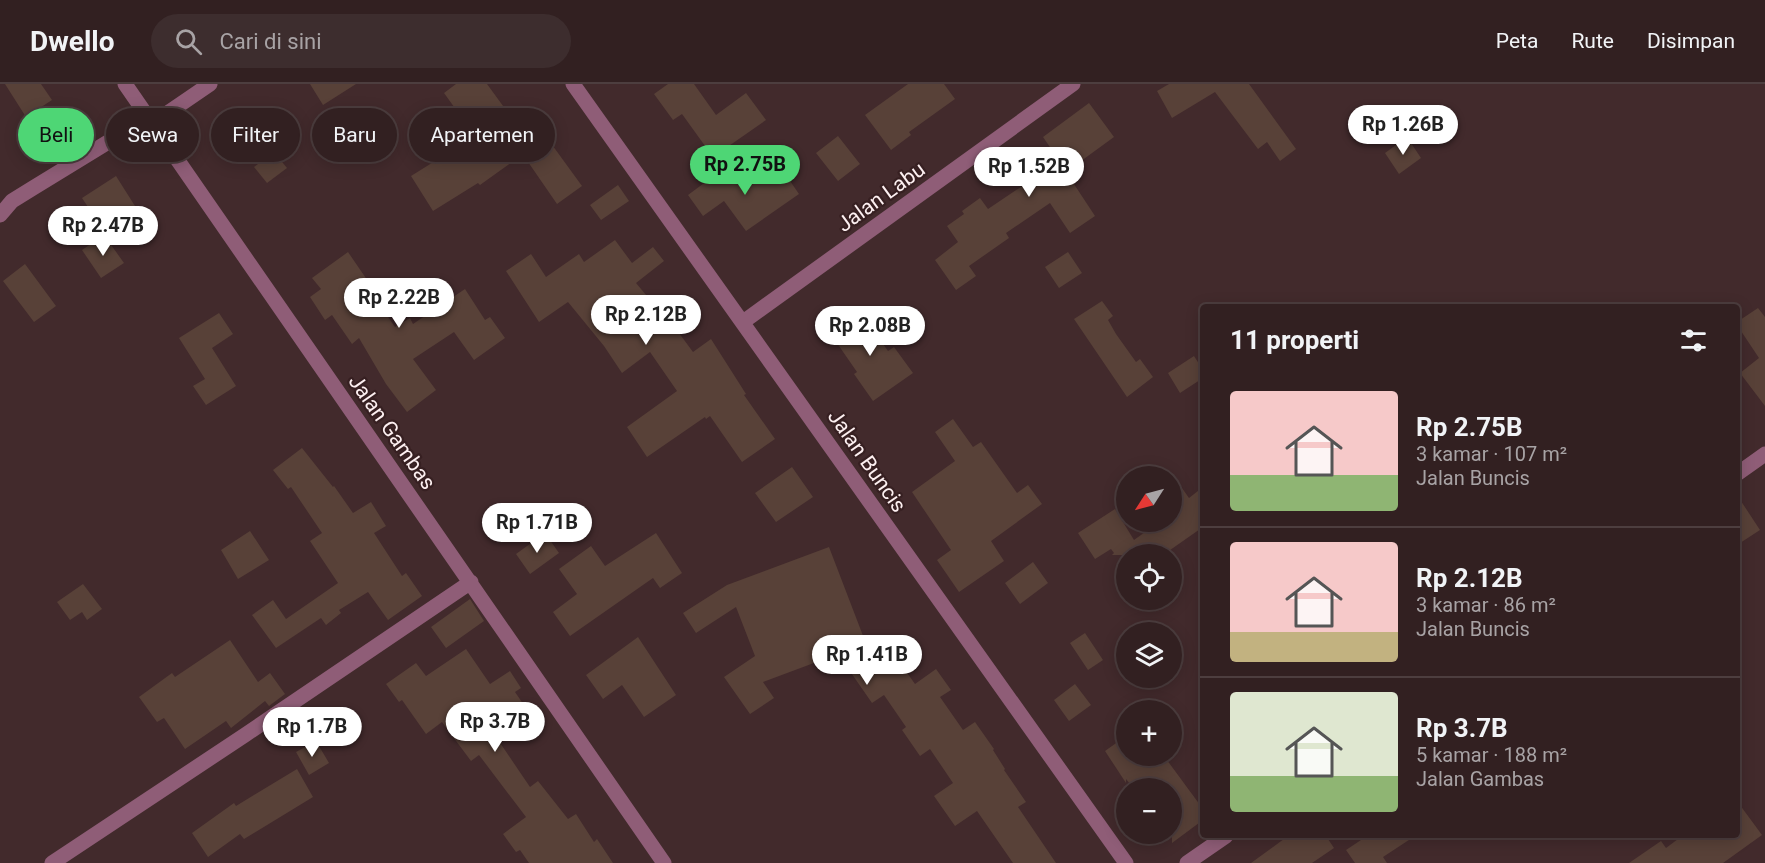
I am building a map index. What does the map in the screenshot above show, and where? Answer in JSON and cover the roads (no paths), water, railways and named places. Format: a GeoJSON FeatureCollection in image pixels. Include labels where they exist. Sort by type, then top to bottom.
{"type":"FeatureCollection","features":[{"type":"Feature","properties":{"kind":"street","name":"Jalan Gambas"},"geometry":{"type":"LineString","coordinates":[[125,84],[142,108]]}},
{"type":"Feature","properties":{"kind":"street"},"geometry":{"type":"LineString","coordinates":[[171,108],[210,84]]}},
{"type":"Feature","properties":{"kind":"street","name":"Jalan Buncis"},"geometry":{"type":"LineString","coordinates":[[573,84],[1126,863]]}},
{"type":"Feature","properties":{"kind":"street","name":"Jalan Labu"},"geometry":{"type":"LineString","coordinates":[[743,322],[1073,84]]}},
{"type":"Feature","properties":{"kind":"street"},"geometry":{"type":"LineString","coordinates":[[0,215],[12,201],[106,146]]}},
{"type":"Feature","properties":{"kind":"street","name":"Jalan Gambas"},"geometry":{"type":"LineString","coordinates":[[180,162],[664,863]]}},
{"type":"Feature","properties":{"kind":"street"},"geometry":{"type":"LineString","coordinates":[[1740,472],[1765,454]]}},
{"type":"Feature","properties":{"kind":"street"},"geometry":{"type":"LineString","coordinates":[[52,863],[471,582]]}},
{"type":"Feature","properties":{"kind":"street"},"geometry":{"type":"LineString","coordinates":[[1187,863],[1223,838]]}}]}
